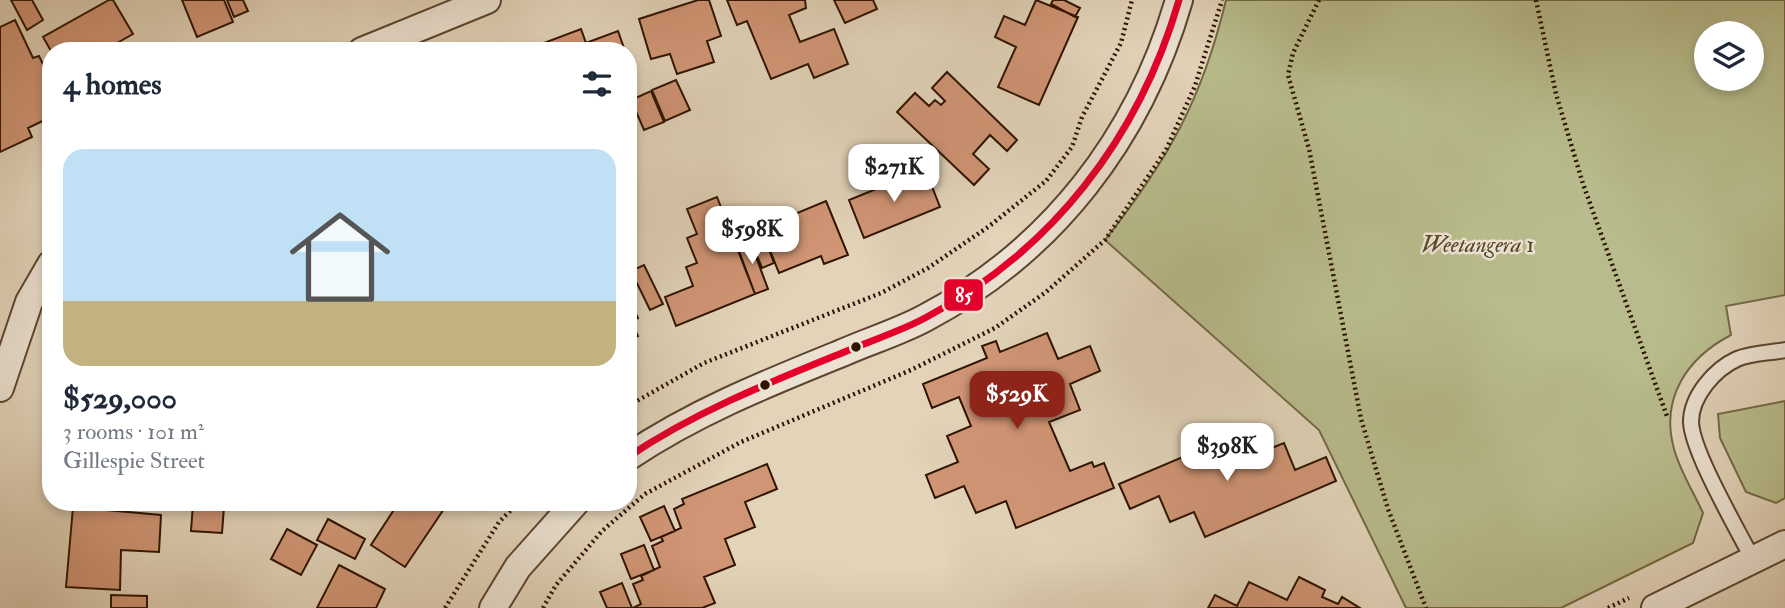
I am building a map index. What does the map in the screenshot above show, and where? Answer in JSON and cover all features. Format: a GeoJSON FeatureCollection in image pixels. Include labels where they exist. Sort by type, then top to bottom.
{"type":"FeatureCollection","features":[{"type":"Feature","properties":{"kind":"street"},"geometry":{"type":"LineString","coordinates":[[381,42],[461,5],[487,0]]}},
{"type":"Feature","properties":{"kind":"street"},"geometry":{"type":"LineString","coordinates":[[637,451],[732,398],[923,319],[986,282],[1041,237],[1096,172],[1140,102],[1171,28],[1179,0]]}},
{"type":"Feature","properties":{"kind":"street"},"geometry":{"type":"LineString","coordinates":[[0,388],[9,330],[42,280]]}},
{"type":"Feature","properties":{"kind":"street"},"geometry":{"type":"LineString","coordinates":[[493,608],[518,567],[568,511]]}},
{"type":"Feature","properties":{"kind":"street"},"geometry":{"type":"LineString","coordinates":[[1655,608],[1785,544]]}},
{"type":"Feature","properties":{"kind":"lane"},"geometry":{"type":"LineString","coordinates":[[1753,560],[1700,452],[1691,423],[1696,402],[1707,382],[1737,359],[1785,350]]}},
{"type":"Feature","properties":{"kind":"path"},"geometry":{"type":"LineString","coordinates":[[637,401],[704,363],[881,293],[928,268],[988,227],[1046,181],[1072,147],[1082,117],[1121,43],[1132,0]]}},
{"type":"Feature","properties":{"kind":"path"},"geometry":{"type":"LineString","coordinates":[[1319,0],[1293,53],[1288,75],[1309,149],[1361,419],[1381,487],[1426,608]]}},
{"type":"Feature","properties":{"kind":"path"},"geometry":{"type":"LineString","coordinates":[[1536,0],[1556,94],[1583,184],[1669,424]]}},
{"type":"Feature","properties":{"kind":"path"},"geometry":{"type":"LineString","coordinates":[[445,608],[499,522],[510,511]]}},
{"type":"Feature","properties":{"kind":"green space","name":"Weetangera 1"},"geometry":{"type":"Polygon","coordinates":[[[1226,0],[1785,0],[1785,295],[1726,306],[1731,335],[1715,344],[1690,368],[1674,397],[1671,430],[1674,449],[1683,474],[1703,513],[1693,543],[1561,608],[1406,608],[1319,430],[1105,240],[1165,155],[1194,99],[1226,0]]]}},
{"type":"Feature","properties":{"kind":"green space"},"geometry":{"type":"Polygon","coordinates":[[[1785,401],[1785,498],[1776,503],[1746,492],[1720,438],[1718,414],[1785,401]]]}},
{"type":"Feature","properties":{"kind":"building"},"geometry":{"type":"Polygon","coordinates":[[[11,0],[32,0],[43,20],[27,30],[11,0]]]}},
{"type":"Feature","properties":{"kind":"building"},"geometry":{"type":"Polygon","coordinates":[[[109,0],[113,0],[133,34],[119,42],[46,42],[43,37],[109,0]]]}},
{"type":"Feature","properties":{"kind":"building"},"geometry":{"type":"Polygon","coordinates":[[[182,0],[224,0],[233,22],[197,37],[182,0]]]}},
{"type":"Feature","properties":{"kind":"building"},"geometry":{"type":"Polygon","coordinates":[[[227,0],[243,0],[248,11],[234,17],[227,0]]]}},
{"type":"Feature","properties":{"kind":"building"},"geometry":{"type":"Polygon","coordinates":[[[698,0],[709,0],[721,36],[707,41],[714,62],[677,74],[670,54],[651,59],[639,19],[698,0]]]}},
{"type":"Feature","properties":{"kind":"building"},"geometry":{"type":"Polygon","coordinates":[[[727,0],[805,0],[806,8],[789,15],[800,42],[834,29],[848,64],[814,78],[808,64],[771,79],[747,21],[737,25],[727,0]]]}},
{"type":"Feature","properties":{"kind":"building"},"geometry":{"type":"Polygon","coordinates":[[[834,0],[873,0],[877,9],[845,23],[834,0]]]}},
{"type":"Feature","properties":{"kind":"building"},"geometry":{"type":"Polygon","coordinates":[[[1036,0],[1078,17],[1039,105],[998,87],[1016,47],[995,37],[1004,16],[1025,25],[1036,0]]]}},
{"type":"Feature","properties":{"kind":"building"},"geometry":{"type":"Polygon","coordinates":[[[1053,0],[1064,0],[1080,8],[1075,17],[1051,4],[1053,0]]]}},
{"type":"Feature","properties":{"kind":"building"},"geometry":{"type":"Polygon","coordinates":[[[15,20],[33,58],[39,56],[42,62],[42,121],[28,128],[32,137],[0,152],[0,27],[15,20]]]}},
{"type":"Feature","properties":{"kind":"building"},"geometry":{"type":"Polygon","coordinates":[[[581,29],[586,42],[546,42],[581,29]]]}},
{"type":"Feature","properties":{"kind":"building"},"geometry":{"type":"Polygon","coordinates":[[[618,31],[622,42],[589,42],[618,31]]]}},
{"type":"Feature","properties":{"kind":"building"},"geometry":{"type":"Polygon","coordinates":[[[947,72],[1017,140],[1007,151],[990,135],[973,154],[989,169],[974,185],[897,112],[915,93],[929,106],[935,100],[941,105],[945,101],[932,88],[947,72]]]}},
{"type":"Feature","properties":{"kind":"building"},"geometry":{"type":"Polygon","coordinates":[[[676,80],[690,110],[665,121],[652,90],[676,80]]]}},
{"type":"Feature","properties":{"kind":"building"},"geometry":{"type":"Polygon","coordinates":[[[651,91],[664,122],[644,130],[637,114],[637,97],[651,91]]]}},
{"type":"Feature","properties":{"kind":"building"},"geometry":{"type":"Polygon","coordinates":[[[925,169],[940,207],[864,238],[849,200],[925,169]]]}},
{"type":"Feature","properties":{"kind":"building"},"geometry":{"type":"Polygon","coordinates":[[[717,197],[755,294],[676,326],[665,297],[693,286],[686,267],[697,263],[687,238],[697,234],[687,209],[717,197]]]}},
{"type":"Feature","properties":{"kind":"building"},"geometry":{"type":"Polygon","coordinates":[[[826,201],[848,255],[824,264],[821,256],[779,273],[761,228],[826,201]]]}},
{"type":"Feature","properties":{"kind":"building"},"geometry":{"type":"Polygon","coordinates":[[[762,230],[774,263],[762,268],[749,236],[762,230]]]}},
{"type":"Feature","properties":{"kind":"building"},"geometry":{"type":"Polygon","coordinates":[[[749,238],[768,289],[755,294],[736,243],[749,238]]]}},
{"type":"Feature","properties":{"kind":"building"},"geometry":{"type":"Polygon","coordinates":[[[644,265],[663,304],[650,310],[637,283],[637,268],[644,265]]]}},
{"type":"Feature","properties":{"kind":"building"},"geometry":{"type":"Polygon","coordinates":[[[1047,333],[1058,359],[1090,346],[1100,371],[1070,384],[1080,410],[1049,422],[1070,471],[1092,462],[1094,467],[1104,463],[1114,488],[1016,528],[1006,501],[976,513],[964,486],[935,498],[926,475],[958,462],[947,436],[971,426],[959,397],[932,408],[923,384],[987,358],[982,346],[996,341],[1000,352],[1047,333]]]}},
{"type":"Feature","properties":{"kind":"building"},"geometry":{"type":"Polygon","coordinates":[[[1244,431],[1254,455],[1284,443],[1295,470],[1326,457],[1336,481],[1205,537],[1194,512],[1170,522],[1159,496],[1130,509],[1119,484],[1244,431]]]}},
{"type":"Feature","properties":{"kind":"building"},"geometry":{"type":"Polygon","coordinates":[[[767,464],[777,489],[745,502],[755,527],[725,539],[735,565],[704,577],[715,603],[702,608],[633,608],[641,604],[633,584],[643,580],[641,576],[660,567],[652,546],[663,541],[661,537],[681,528],[674,509],[684,504],[682,499],[767,464]]]}},
{"type":"Feature","properties":{"kind":"building"},"geometry":{"type":"Polygon","coordinates":[[[664,506],[675,531],[651,541],[640,517],[664,506]]]}},
{"type":"Feature","properties":{"kind":"building"},"geometry":{"type":"Polygon","coordinates":[[[73,511],[161,515],[159,552],[121,550],[120,590],[66,587],[73,511]]]}},
{"type":"Feature","properties":{"kind":"building"},"geometry":{"type":"Polygon","coordinates":[[[192,511],[224,511],[222,533],[191,531],[192,511]]]}},
{"type":"Feature","properties":{"kind":"building"},"geometry":{"type":"Polygon","coordinates":[[[393,511],[443,511],[405,567],[371,545],[393,511]]]}},
{"type":"Feature","properties":{"kind":"building"},"geometry":{"type":"Polygon","coordinates":[[[328,519],[365,539],[355,559],[317,540],[328,519]]]}},
{"type":"Feature","properties":{"kind":"building"},"geometry":{"type":"Polygon","coordinates":[[[287,529],[317,545],[301,575],[271,559],[287,529]]]}},
{"type":"Feature","properties":{"kind":"building"},"geometry":{"type":"Polygon","coordinates":[[[644,545],[654,570],[631,579],[621,554],[644,545]]]}},
{"type":"Feature","properties":{"kind":"building"},"geometry":{"type":"Polygon","coordinates":[[[339,565],[385,589],[376,608],[317,608],[339,565]]]}},
{"type":"Feature","properties":{"kind":"building"},"geometry":{"type":"Polygon","coordinates":[[[1299,577],[1325,590],[1322,597],[1338,604],[1342,597],[1360,608],[1208,608],[1215,595],[1237,606],[1249,582],[1287,600],[1299,577]]]}},
{"type":"Feature","properties":{"kind":"building"},"geometry":{"type":"Polygon","coordinates":[[[622,583],[632,608],[607,608],[600,592],[622,583]]]}},
{"type":"Feature","properties":{"kind":"building"},"geometry":{"type":"Polygon","coordinates":[[[111,595],[147,596],[147,608],[111,608],[111,595]]]}},
{"type":"Feature","properties":{"kind":"transit line","name":"85"},"geometry":{"type":"LineString","coordinates":[[637,451],[732,399],[925,318],[971,291],[1013,259],[1051,224],[1085,186],[1115,144],[1162,51],[1179,0]]}}]}
